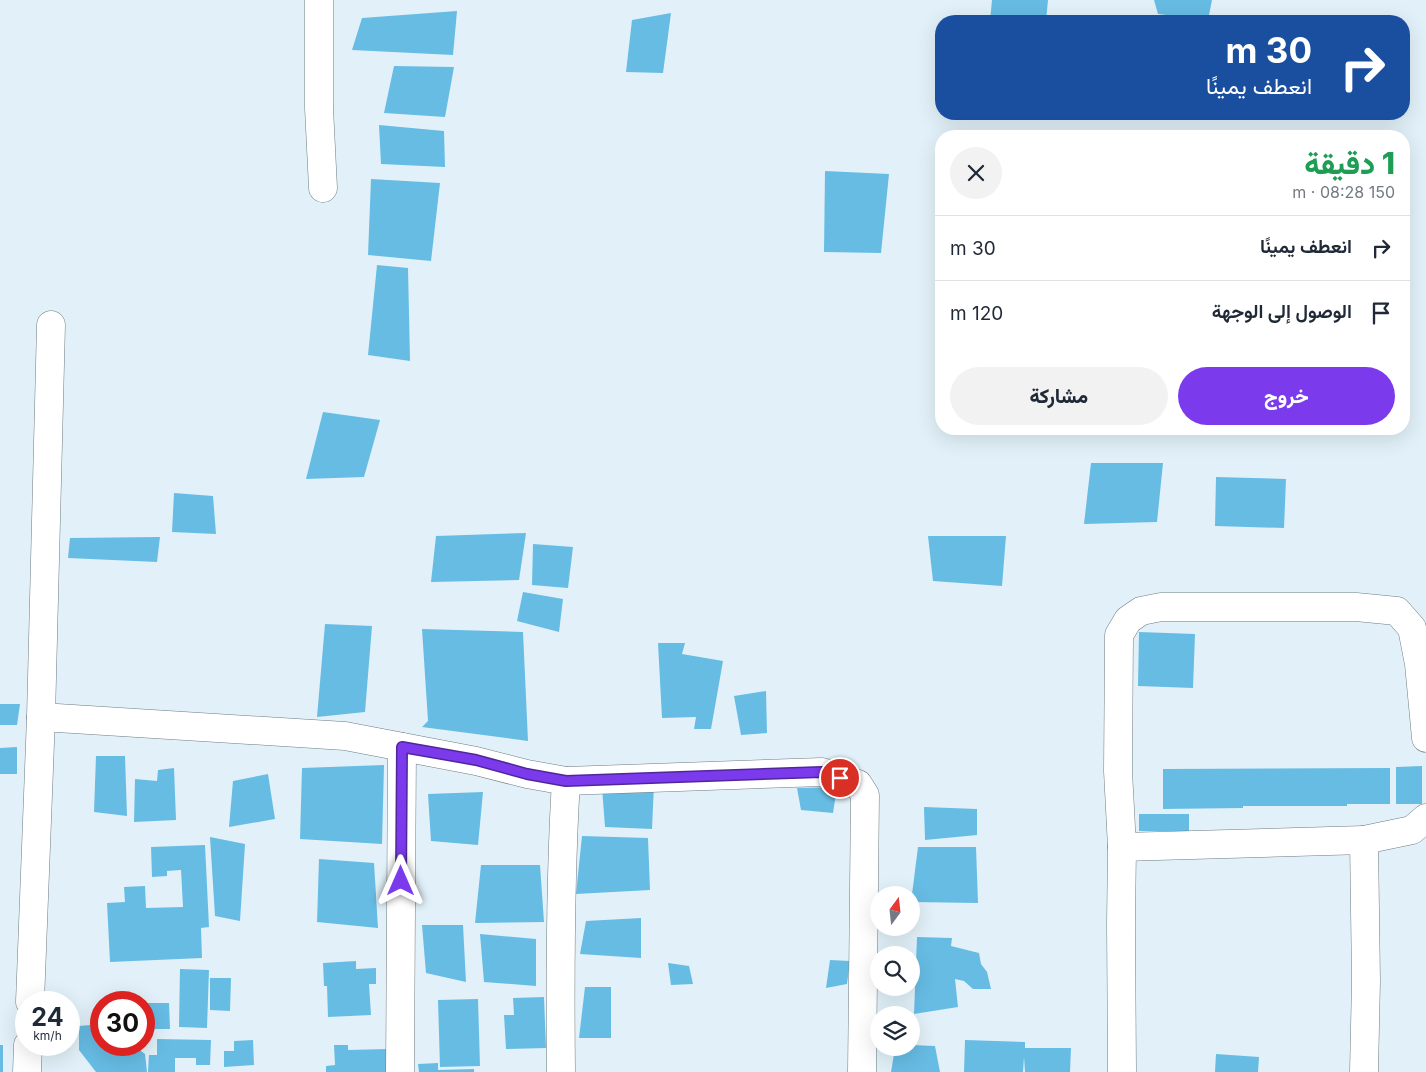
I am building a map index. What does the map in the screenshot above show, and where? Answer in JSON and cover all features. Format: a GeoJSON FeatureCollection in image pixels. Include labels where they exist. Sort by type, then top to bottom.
{"type":"FeatureCollection","features":[{"type":"Feature","properties":{"kind":"street"},"geometry":{"type":"LineString","coordinates":[[319,0],[318,108],[323,188]]}},
{"type":"Feature","properties":{"kind":"street"},"geometry":{"type":"LineString","coordinates":[[30,991],[41,717],[51,325]]}},
{"type":"Feature","properties":{"kind":"street"},"geometry":{"type":"LineString","coordinates":[[1122,1072],[1122,847],[1118,771],[1119,635],[1128,620],[1141,611],[1161,607],[1356,607],[1397,611],[1412,628],[1420,664],[1426,738]]}},
{"type":"Feature","properties":{"kind":"street"},"geometry":{"type":"LineString","coordinates":[[41,717],[345,736],[476,760],[527,774],[566,781],[822,772],[858,784],[865,795],[862,1072]]}},
{"type":"Feature","properties":{"kind":"street"},"geometry":{"type":"LineString","coordinates":[[400,1072],[402,747]]}},
{"type":"Feature","properties":{"kind":"street"},"geometry":{"type":"LineString","coordinates":[[561,1072],[560,925],[562,836],[566,781]]}},
{"type":"Feature","properties":{"kind":"street"},"geometry":{"type":"LineString","coordinates":[[1122,847],[1364,840],[1412,830],[1426,818]]}},
{"type":"Feature","properties":{"kind":"street"},"geometry":{"type":"LineString","coordinates":[[1364,840],[1366,981],[1364,1072]]}},
{"type":"Feature","properties":{"kind":"street"},"geometry":{"type":"LineString","coordinates":[[28,1056],[28,1072]]}},
{"type":"Feature","properties":{"kind":"building"},"geometry":{"type":"Polygon","coordinates":[[[992,0],[1048,0],[1047,15],[991,15],[992,0]]]}},
{"type":"Feature","properties":{"kind":"building"},"geometry":{"type":"Polygon","coordinates":[[[1154,0],[1212,0],[1209,15],[1158,14],[1154,0]]]}},
{"type":"Feature","properties":{"kind":"building"},"geometry":{"type":"Polygon","coordinates":[[[457,11],[453,55],[352,50],[362,18],[457,11]]]}},
{"type":"Feature","properties":{"kind":"building"},"geometry":{"type":"Polygon","coordinates":[[[671,13],[663,73],[626,72],[632,20],[671,13]]]}},
{"type":"Feature","properties":{"kind":"building"},"geometry":{"type":"Polygon","coordinates":[[[394,66],[454,67],[445,117],[384,113],[394,66]]]}},
{"type":"Feature","properties":{"kind":"building"},"geometry":{"type":"Polygon","coordinates":[[[379,125],[444,131],[445,167],[381,164],[379,125]]]}},
{"type":"Feature","properties":{"kind":"building"},"geometry":{"type":"Polygon","coordinates":[[[825,171],[889,174],[881,253],[824,252],[825,171]]]}},
{"type":"Feature","properties":{"kind":"building"},"geometry":{"type":"Polygon","coordinates":[[[371,179],[440,183],[431,261],[368,255],[371,179]]]}},
{"type":"Feature","properties":{"kind":"building"},"geometry":{"type":"Polygon","coordinates":[[[377,265],[408,268],[410,361],[368,355],[377,265]]]}},
{"type":"Feature","properties":{"kind":"building"},"geometry":{"type":"Polygon","coordinates":[[[323,412],[380,420],[364,477],[306,479],[323,412]]]}},
{"type":"Feature","properties":{"kind":"building"},"geometry":{"type":"Polygon","coordinates":[[[1091,463],[1163,463],[1157,522],[1084,524],[1091,463]]]}},
{"type":"Feature","properties":{"kind":"building"},"geometry":{"type":"Polygon","coordinates":[[[1216,477],[1286,479],[1284,528],[1215,526],[1216,477]]]}},
{"type":"Feature","properties":{"kind":"building"},"geometry":{"type":"Polygon","coordinates":[[[174,493],[213,496],[216,534],[172,532],[174,493]]]}},
{"type":"Feature","properties":{"kind":"building"},"geometry":{"type":"Polygon","coordinates":[[[526,533],[519,580],[431,582],[436,536],[526,533]]]}},
{"type":"Feature","properties":{"kind":"building"},"geometry":{"type":"Polygon","coordinates":[[[928,536],[1006,536],[1002,586],[933,581],[928,536]]]}},
{"type":"Feature","properties":{"kind":"building"},"geometry":{"type":"Polygon","coordinates":[[[160,537],[157,562],[68,558],[70,538],[160,537]]]}},
{"type":"Feature","properties":{"kind":"building"},"geometry":{"type":"Polygon","coordinates":[[[533,544],[573,547],[568,588],[532,585],[533,544]]]}},
{"type":"Feature","properties":{"kind":"building"},"geometry":{"type":"Polygon","coordinates":[[[523,592],[563,599],[559,632],[517,621],[523,592]]]}},
{"type":"Feature","properties":{"kind":"building"},"geometry":{"type":"Polygon","coordinates":[[[325,624],[372,626],[365,712],[317,717],[325,624]]]}},
{"type":"Feature","properties":{"kind":"building"},"geometry":{"type":"Polygon","coordinates":[[[422,629],[523,632],[528,741],[422,727],[428,721],[422,629]]]}},
{"type":"Feature","properties":{"kind":"building"},"geometry":{"type":"Polygon","coordinates":[[[1139,632],[1195,634],[1193,688],[1138,686],[1139,632]]]}},
{"type":"Feature","properties":{"kind":"building"},"geometry":{"type":"Polygon","coordinates":[[[658,643],[685,643],[682,654],[723,661],[711,729],[694,729],[696,717],[662,718],[658,643]]]}},
{"type":"Feature","properties":{"kind":"building"},"geometry":{"type":"Polygon","coordinates":[[[766,691],[767,733],[741,735],[734,696],[766,691]]]}},
{"type":"Feature","properties":{"kind":"building"},"geometry":{"type":"Polygon","coordinates":[[[0,704],[20,704],[17,725],[0,725],[0,704]]]}},
{"type":"Feature","properties":{"kind":"building"},"geometry":{"type":"Polygon","coordinates":[[[17,747],[17,774],[0,774],[0,748],[17,747]]]}},
{"type":"Feature","properties":{"kind":"building"},"geometry":{"type":"Polygon","coordinates":[[[96,756],[125,756],[127,816],[94,812],[96,756]]]}},
{"type":"Feature","properties":{"kind":"building"},"geometry":{"type":"Polygon","coordinates":[[[384,765],[382,844],[300,839],[302,768],[384,765]]]}},
{"type":"Feature","properties":{"kind":"building"},"geometry":{"type":"Polygon","coordinates":[[[1422,766],[1422,804],[1396,804],[1396,767],[1422,766]]]}},
{"type":"Feature","properties":{"kind":"building"},"geometry":{"type":"Polygon","coordinates":[[[174,768],[176,820],[134,822],[135,779],[157,781],[158,770],[174,768]]]}},
{"type":"Feature","properties":{"kind":"building"},"geometry":{"type":"Polygon","coordinates":[[[1390,768],[1390,804],[1163,809],[1163,769],[1390,768]]]}},
{"type":"Feature","properties":{"kind":"building"},"geometry":{"type":"Polygon","coordinates":[[[268,774],[275,819],[229,827],[233,781],[268,774]]]}},
{"type":"Feature","properties":{"kind":"building"},"geometry":{"type":"Polygon","coordinates":[[[654,784],[652,829],[605,827],[602,787],[654,784]]]}},
{"type":"Feature","properties":{"kind":"building"},"geometry":{"type":"Polygon","coordinates":[[[837,787],[833,813],[801,810],[797,788],[837,787]]]}},
{"type":"Feature","properties":{"kind":"building"},"geometry":{"type":"Polygon","coordinates":[[[483,792],[478,845],[431,841],[428,794],[483,792]]]}},
{"type":"Feature","properties":{"kind":"building"},"geometry":{"type":"Polygon","coordinates":[[[924,807],[977,809],[977,835],[925,840],[924,807]]]}},
{"type":"Feature","properties":{"kind":"building"},"geometry":{"type":"Polygon","coordinates":[[[1139,814],[1189,814],[1189,831],[1139,831],[1139,814]]]}},
{"type":"Feature","properties":{"kind":"building"},"geometry":{"type":"Polygon","coordinates":[[[582,836],[648,838],[650,890],[576,894],[582,836]]]}},
{"type":"Feature","properties":{"kind":"building"},"geometry":{"type":"Polygon","coordinates":[[[210,837],[245,844],[240,921],[215,916],[210,837]]]}},
{"type":"Feature","properties":{"kind":"building"},"geometry":{"type":"Polygon","coordinates":[[[205,845],[209,927],[201,928],[202,958],[110,962],[107,903],[125,902],[124,887],[145,886],[146,908],[183,907],[181,870],[167,871],[167,876],[152,877],[151,847],[205,845]]]}},
{"type":"Feature","properties":{"kind":"building"},"geometry":{"type":"Polygon","coordinates":[[[918,847],[976,847],[978,903],[920,902],[920,886],[913,886],[918,847]]]}},
{"type":"Feature","properties":{"kind":"building"},"geometry":{"type":"Polygon","coordinates":[[[319,859],[374,863],[378,928],[317,922],[319,859]]]}},
{"type":"Feature","properties":{"kind":"building"},"geometry":{"type":"Polygon","coordinates":[[[481,865],[540,865],[544,922],[475,923],[481,865]]]}},
{"type":"Feature","properties":{"kind":"building"},"geometry":{"type":"Polygon","coordinates":[[[641,918],[641,958],[580,954],[586,921],[641,918]]]}},
{"type":"Feature","properties":{"kind":"building"},"geometry":{"type":"Polygon","coordinates":[[[422,925],[463,925],[466,982],[426,973],[422,925]]]}},
{"type":"Feature","properties":{"kind":"building"},"geometry":{"type":"Polygon","coordinates":[[[480,934],[536,939],[536,986],[484,982],[480,934]]]}},
{"type":"Feature","properties":{"kind":"building"},"geometry":{"type":"Polygon","coordinates":[[[917,937],[952,938],[951,946],[979,953],[981,964],[987,972],[991,989],[973,989],[964,981],[955,979],[958,1007],[920,1013],[920,1006],[914,1006],[915,996],[920,996],[920,946],[917,946],[917,937]]]}},
{"type":"Feature","properties":{"kind":"building"},"geometry":{"type":"Polygon","coordinates":[[[830,960],[850,961],[847,984],[826,988],[830,960]]]}},
{"type":"Feature","properties":{"kind":"building"},"geometry":{"type":"Polygon","coordinates":[[[356,961],[356,969],[376,968],[376,984],[369,984],[371,1015],[328,1017],[327,986],[324,986],[323,963],[356,961]]]}},
{"type":"Feature","properties":{"kind":"building"},"geometry":{"type":"Polygon","coordinates":[[[668,963],[689,966],[693,984],[671,985],[668,963]]]}},
{"type":"Feature","properties":{"kind":"building"},"geometry":{"type":"Polygon","coordinates":[[[180,969],[209,970],[207,1028],[179,1027],[180,969]]]}},
{"type":"Feature","properties":{"kind":"building"},"geometry":{"type":"Polygon","coordinates":[[[210,978],[231,978],[230,1011],[210,1010],[210,978]]]}},
{"type":"Feature","properties":{"kind":"building"},"geometry":{"type":"Polygon","coordinates":[[[585,987],[611,987],[611,1038],[579,1038],[585,987]]]}},
{"type":"Feature","properties":{"kind":"building"},"geometry":{"type":"Polygon","coordinates":[[[544,997],[546,1048],[506,1049],[504,1015],[514,1015],[513,998],[544,997]]]}},
{"type":"Feature","properties":{"kind":"building"},"geometry":{"type":"Polygon","coordinates":[[[478,999],[480,1066],[440,1067],[438,1000],[478,999]]]}},
{"type":"Feature","properties":{"kind":"building"},"geometry":{"type":"Polygon","coordinates":[[[155,1003],[169,1003],[170,1029],[155,1029],[155,1003]]]}},
{"type":"Feature","properties":{"kind":"building"},"geometry":{"type":"Polygon","coordinates":[[[90,1025],[90,1056],[145,1056],[147,1072],[96,1072],[80,1051],[80,1026],[90,1025]]]}},
{"type":"Feature","properties":{"kind":"building"},"geometry":{"type":"Polygon","coordinates":[[[157,1039],[211,1040],[210,1065],[196,1065],[196,1058],[175,1058],[175,1072],[148,1072],[149,1056],[157,1055],[157,1039]]]}},
{"type":"Feature","properties":{"kind":"building"},"geometry":{"type":"Polygon","coordinates":[[[253,1040],[254,1065],[224,1067],[224,1051],[234,1051],[234,1041],[253,1040]]]}},
{"type":"Feature","properties":{"kind":"building"},"geometry":{"type":"Polygon","coordinates":[[[965,1040],[1025,1042],[1025,1048],[1071,1048],[1070,1072],[1025,1072],[1024,1057],[1023,1072],[964,1072],[965,1040]]]}},
{"type":"Feature","properties":{"kind":"building"},"geometry":{"type":"Polygon","coordinates":[[[0,1045],[3,1045],[3,1072],[0,1072],[0,1045]]]}},
{"type":"Feature","properties":{"kind":"building"},"geometry":{"type":"Polygon","coordinates":[[[334,1045],[348,1045],[348,1050],[387,1049],[388,1072],[326,1072],[326,1066],[335,1065],[334,1045]]]}},
{"type":"Feature","properties":{"kind":"building"},"geometry":{"type":"Polygon","coordinates":[[[920,1045],[935,1046],[940,1072],[891,1072],[894,1056],[920,1056],[920,1045]]]}},
{"type":"Feature","properties":{"kind":"building"},"geometry":{"type":"Polygon","coordinates":[[[1216,1054],[1259,1057],[1258,1072],[1215,1072],[1216,1054]]]}},
{"type":"Feature","properties":{"kind":"building"},"geometry":{"type":"Polygon","coordinates":[[[438,1063],[438,1070],[474,1069],[474,1072],[419,1072],[418,1064],[438,1063]]]}},
{"type":"Feature","properties":{"kind":"route"},"geometry":{"type":"LineString","coordinates":[[401,881],[402,747],[476,760],[527,774],[566,781],[822,772],[840,778]]}}]}
